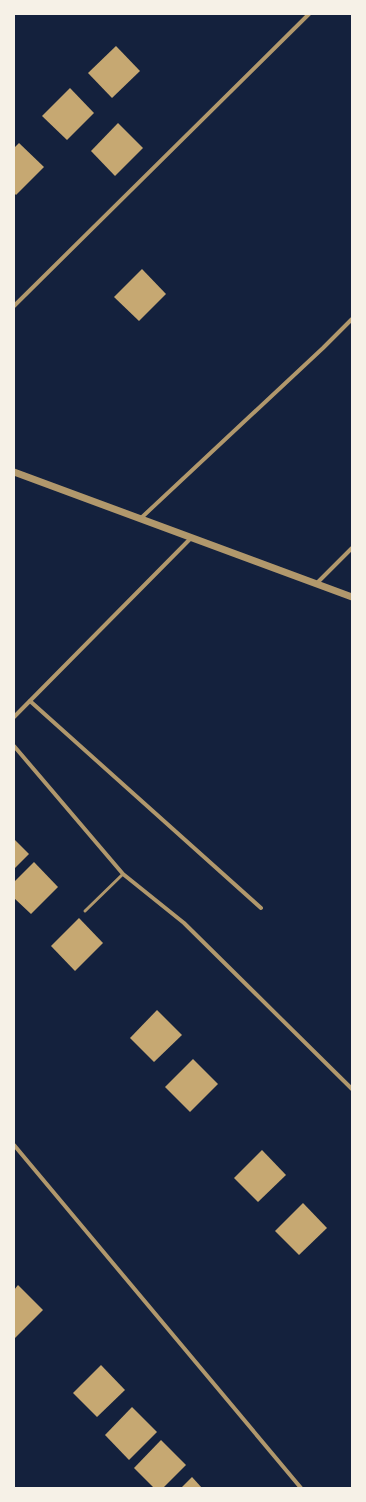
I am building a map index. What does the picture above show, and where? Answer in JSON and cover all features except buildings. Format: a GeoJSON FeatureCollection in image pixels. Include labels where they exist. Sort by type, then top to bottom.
{"type":"FeatureCollection","features":[{"type":"Feature","properties":{"kind":"street"},"geometry":{"type":"LineString","coordinates":[[14,306],[310,14]]}},
{"type":"Feature","properties":{"kind":"street"},"geometry":{"type":"LineString","coordinates":[[140,519],[352,319]]}},
{"type":"Feature","properties":{"kind":"street"},"geometry":{"type":"LineString","coordinates":[[14,472],[352,597]]}},
{"type":"Feature","properties":{"kind":"street"},"geometry":{"type":"LineString","coordinates":[[14,717],[191,538]]}},
{"type":"Feature","properties":{"kind":"street"},"geometry":{"type":"LineString","coordinates":[[316,584],[352,548]]}},
{"type":"Feature","properties":{"kind":"street"},"geometry":{"type":"LineString","coordinates":[[30,701],[261,908]]}},
{"type":"Feature","properties":{"kind":"street"},"geometry":{"type":"LineString","coordinates":[[14,746],[123,874],[184,923],[352,1089]]}},
{"type":"Feature","properties":{"kind":"street"},"geometry":{"type":"LineString","coordinates":[[14,1145],[301,1488]]}},
{"type":"Feature","properties":{"kind":"lane"},"geometry":{"type":"LineString","coordinates":[[85,911],[123,874]]}}]}
